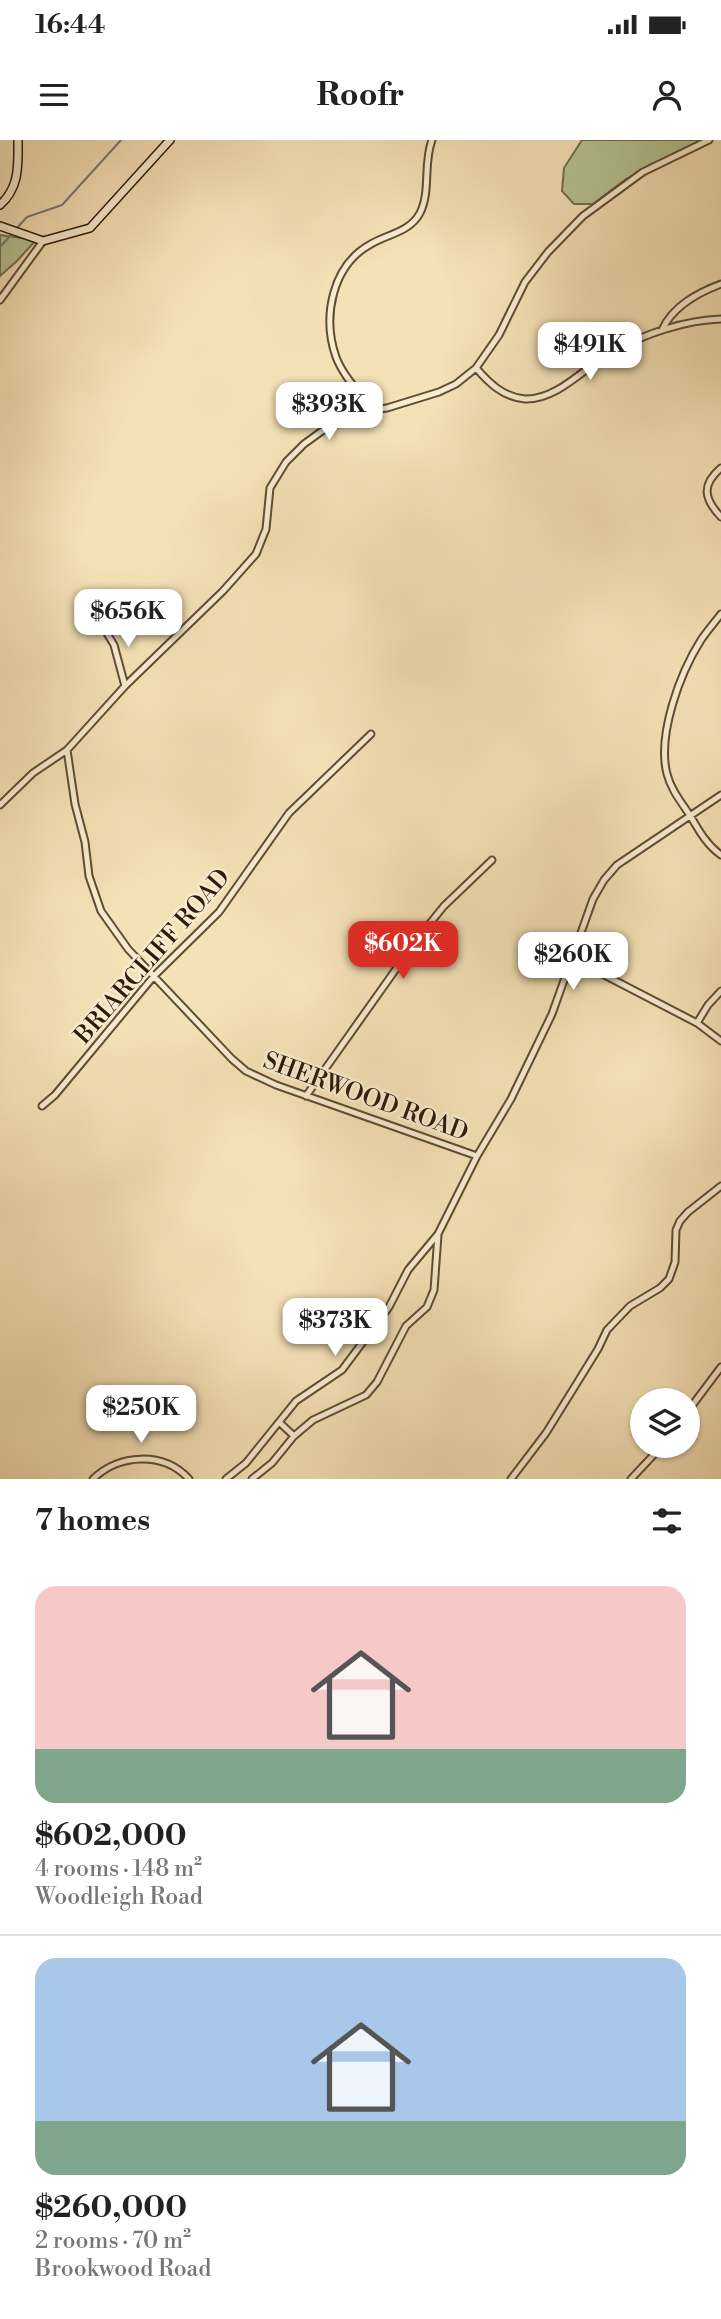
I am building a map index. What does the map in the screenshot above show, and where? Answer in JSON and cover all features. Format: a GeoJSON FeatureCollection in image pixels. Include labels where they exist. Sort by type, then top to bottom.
{"type":"FeatureCollection","features":[{"type":"Feature","properties":{"kind":"street"},"geometry":{"type":"LineString","coordinates":[[0,205],[12,191],[17,179],[18,140]]}},
{"type":"Feature","properties":{"kind":"street"},"geometry":{"type":"LineString","coordinates":[[0,226],[43,241],[90,228],[170,140]]}},
{"type":"Feature","properties":{"kind":"street"},"geometry":{"type":"LineString","coordinates":[[372,410],[336,356],[330,325],[331,304],[338,280],[354,257],[369,244],[411,225],[420,213],[424,198],[426,157],[432,140]]}},
{"type":"Feature","properties":{"kind":"street"},"geometry":{"type":"LineString","coordinates":[[0,805],[33,773],[67,750],[125,686],[223,591],[256,554],[266,529],[270,488],[287,461],[304,444],[322,431],[372,410],[439,392],[456,384],[475,368],[499,335],[525,282],[548,252],[583,216],[643,172],[709,140]]}},
{"type":"Feature","properties":{"kind":"street"},"geometry":{"type":"LineString","coordinates":[[0,300],[43,241]]}},
{"type":"Feature","properties":{"kind":"street"},"geometry":{"type":"LineString","coordinates":[[662,330],[667,318],[684,303],[721,284]]}},
{"type":"Feature","properties":{"kind":"street"},"geometry":{"type":"LineString","coordinates":[[475,368],[505,394],[523,399],[536,398],[554,392],[615,351],[662,330],[709,319],[721,319]]}},
{"type":"Feature","properties":{"kind":"street"},"geometry":{"type":"LineString","coordinates":[[721,468],[713,475],[707,488],[708,500],[721,517]]}},
{"type":"Feature","properties":{"kind":"street"},"geometry":{"type":"LineString","coordinates":[[721,614],[702,638],[688,663],[664,742],[666,772],[671,787],[706,841],[721,855]]}},
{"type":"Feature","properties":{"kind":"street"},"geometry":{"type":"LineString","coordinates":[[102,625],[114,645],[125,686]]}},
{"type":"Feature","properties":{"kind":"street","name":"BRIARCLIFF ROAD"},"geometry":{"type":"LineString","coordinates":[[41,1106],[55,1095],[154,976],[219,912],[289,813],[371,734]]}},
{"type":"Feature","properties":{"kind":"street","name":"SHERWOOD ROAD"},"geometry":{"type":"LineString","coordinates":[[67,750],[89,876],[101,911],[113,930],[232,1059],[246,1070],[276,1085],[477,1156]]}},
{"type":"Feature","properties":{"kind":"street"},"geometry":{"type":"LineString","coordinates":[[226,1479],[249,1460],[296,1401],[342,1370],[389,1307],[408,1270],[438,1234],[477,1156],[511,1099],[552,1014],[593,899],[604,880],[617,865],[721,795]]}},
{"type":"Feature","properties":{"kind":"street"},"geometry":{"type":"LineString","coordinates":[[306,1096],[418,938],[444,906],[492,860]]}},
{"type":"Feature","properties":{"kind":"street"},"geometry":{"type":"LineString","coordinates":[[571,961],[585,965],[697,1023],[721,1041]]}},
{"type":"Feature","properties":{"kind":"street"},"geometry":{"type":"LineString","coordinates":[[697,1023],[708,1004],[721,991]]}},
{"type":"Feature","properties":{"kind":"street"},"geometry":{"type":"LineString","coordinates":[[511,1479],[546,1433],[607,1330],[630,1306],[660,1288],[669,1279],[675,1262],[680,1221],[721,1186]]}},
{"type":"Feature","properties":{"kind":"street"},"geometry":{"type":"LineString","coordinates":[[252,1479],[313,1420],[366,1395],[377,1382],[406,1326],[426,1307],[434,1290],[438,1234]]}},
{"type":"Feature","properties":{"kind":"street"},"geometry":{"type":"LineString","coordinates":[[700,1395],[721,1367]]}},
{"type":"Feature","properties":{"kind":"street"},"geometry":{"type":"LineString","coordinates":[[279,1422],[295,1436]]}},
{"type":"Feature","properties":{"kind":"street"},"geometry":{"type":"LineString","coordinates":[[93,1479],[104,1469],[120,1461],[138,1458],[173,1466],[189,1479]]}},
{"type":"Feature","properties":{"kind":"street"},"geometry":{"type":"LineString","coordinates":[[631,1479],[651,1458]]}},
{"type":"Feature","properties":{"kind":"green space"},"geometry":{"type":"Polygon","coordinates":[[[582,140],[704,140],[626,179],[593,204],[574,204],[562,191],[564,168],[582,140]]]}},
{"type":"Feature","properties":{"kind":"green space"},"geometry":{"type":"Polygon","coordinates":[[[0,235],[36,240],[0,276],[0,235]]]}},
{"type":"Feature","properties":{"kind":"waterway"},"geometry":{"type":"LineString","coordinates":[[15,230],[27,217],[62,205],[121,140]]}},
{"type":"Feature","properties":{"kind":"waterway"},"geometry":{"type":"LineString","coordinates":[[0,247],[12,234]]}}]}
